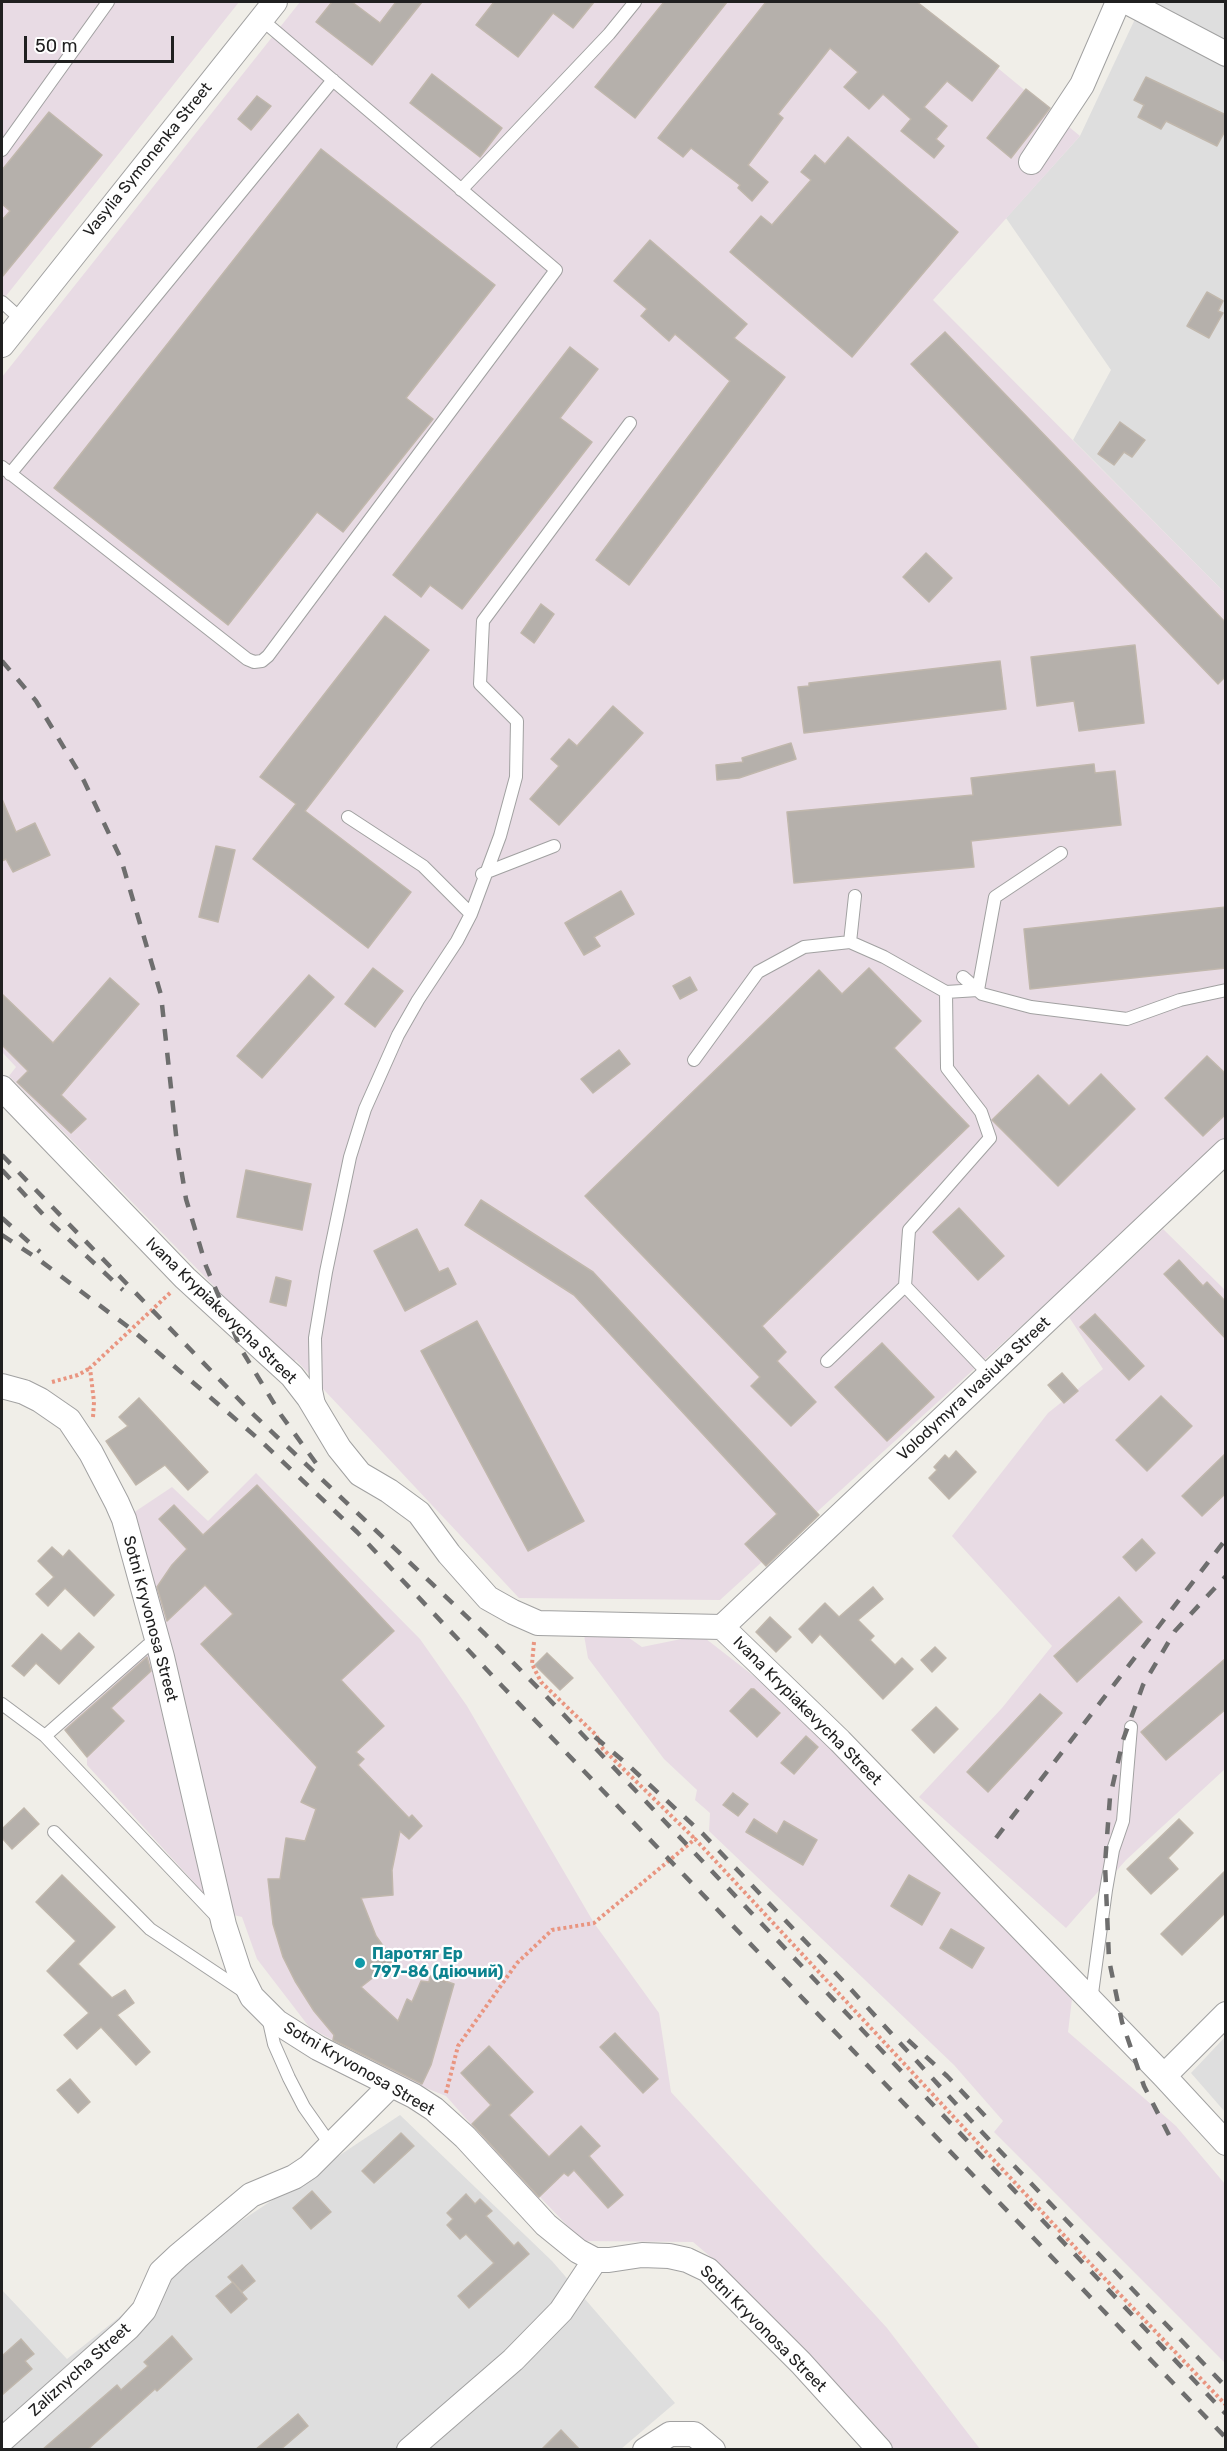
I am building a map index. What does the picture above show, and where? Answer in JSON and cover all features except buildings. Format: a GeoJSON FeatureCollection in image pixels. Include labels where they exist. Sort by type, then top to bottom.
{"type":"FeatureCollection","features":[{"type":"Feature","properties":{"kind":"street"},"geometry":{"type":"LineString","coordinates":[[1031,162],[1082,85],[1118,2]]}},
{"type":"Feature","properties":{"kind":"street"},"geometry":{"type":"LineString","coordinates":[[1127,2],[1226,54]]}},
{"type":"Feature","properties":{"kind":"street","name":"Vasylia Symonenka Street"},"geometry":{"type":"LineString","coordinates":[[2,345],[268,10]]}},
{"type":"Feature","properties":{"kind":"street","name":"Ivana Krypiakevycha Street"},"geometry":{"type":"LineString","coordinates":[[2,1088],[185,1278],[292,1376],[339,1448],[360,1474],[389,1491],[419,1513],[449,1554],[488,1598],[538,1623],[722,1627],[840,1741],[1226,2143]]}},
{"type":"Feature","properties":{"kind":"street","name":"Volodymyra Ivasiuka Street"},"geometry":{"type":"LineString","coordinates":[[722,1627],[1226,1151]]}},
{"type":"Feature","properties":{"kind":"street","name":"Sotni Kryvonosa Street"},"geometry":{"type":"LineString","coordinates":[[2,1386],[24,1392],[55,1409],[80,1434],[124,1519],[157,1640],[224,1925],[238,1971],[260,2006],[318,2048],[424,2102],[447,2121],[546,2225],[569,2245],[595,2260],[657,2254],[687,2260],[708,2270],[801,2363],[880,2450]]}},
{"type":"Feature","properties":{"kind":"street"},"geometry":{"type":"LineString","coordinates":[[1164,2076],[1226,2014]]}},
{"type":"Feature","properties":{"kind":"street","name":"Zaliznycha Street"},"geometry":{"type":"LineString","coordinates":[[2,2440],[128,2328],[144,2310],[161,2272],[178,2256],[251,2195],[294,2177],[309,2167],[391,2085]]}},
{"type":"Feature","properties":{"kind":"street"},"geometry":{"type":"LineString","coordinates":[[409,2450],[513,2360],[561,2311],[595,2260]]}},
{"type":"Feature","properties":{"kind":"street"},"geometry":{"type":"LineString","coordinates":[[645,2450],[670,2434],[694,2434],[713,2450]]}},
{"type":"Feature","properties":{"kind":"lane"},"geometry":{"type":"LineString","coordinates":[[2,150],[108,2]]}},
{"type":"Feature","properties":{"kind":"lane"},"geometry":{"type":"LineString","coordinates":[[461,190],[609,34],[634,2]]}},
{"type":"Feature","properties":{"kind":"lane"},"geometry":{"type":"LineString","coordinates":[[268,10],[333,80],[556,270],[268,656],[262,661],[254,662],[247,659],[6,471],[333,80]]}},
{"type":"Feature","properties":{"kind":"lane"},"geometry":{"type":"LineString","coordinates":[[2,302],[21,319]]}},
{"type":"Feature","properties":{"kind":"lane"},"geometry":{"type":"LineString","coordinates":[[322,1420],[316,1390],[315,1338],[328,1260],[350,1157],[365,1109],[398,1035],[457,941],[471,914],[500,836],[516,777],[517,721],[480,684],[483,621],[630,423]]}},
{"type":"Feature","properties":{"kind":"lane"},"geometry":{"type":"LineString","coordinates":[[348,817],[423,866],[471,914]]}},
{"type":"Feature","properties":{"kind":"lane"},"geometry":{"type":"LineString","coordinates":[[484,874],[554,846]]}},
{"type":"Feature","properties":{"kind":"lane"},"geometry":{"type":"LineString","coordinates":[[978,990],[995,897],[1060,853]]}},
{"type":"Feature","properties":{"kind":"lane"},"geometry":{"type":"LineString","coordinates":[[850,942],[855,896]]}},
{"type":"Feature","properties":{"kind":"lane"},"geometry":{"type":"LineString","coordinates":[[694,1060],[758,972],[804,947],[850,942],[884,957],[946,992],[978,990]]}},
{"type":"Feature","properties":{"kind":"lane"},"geometry":{"type":"LineString","coordinates":[[963,977],[982,994],[1031,1007],[1127,1019],[1180,1000],[1226,990]]}},
{"type":"Feature","properties":{"kind":"lane"},"geometry":{"type":"LineString","coordinates":[[828,1361],[905,1286],[909,1230],[990,1138],[981,1112],[947,1068],[946,992]]}},
{"type":"Feature","properties":{"kind":"lane"},"geometry":{"type":"LineString","coordinates":[[905,1286],[989,1374]]}},
{"type":"Feature","properties":{"kind":"lane"},"geometry":{"type":"LineString","coordinates":[[45,1736],[147,1646],[157,1640]]}},
{"type":"Feature","properties":{"kind":"lane"},"geometry":{"type":"LineString","coordinates":[[2,1704],[45,1736],[224,1925]]}},
{"type":"Feature","properties":{"kind":"lane"},"geometry":{"type":"LineString","coordinates":[[1091,2002],[1113,1850],[1123,1821],[1131,1727]]}},
{"type":"Feature","properties":{"kind":"lane"},"geometry":{"type":"LineString","coordinates":[[54,1832],[150,1929],[260,2006],[289,2078],[304,2107],[330,2144]]}},
{"type":"Feature","properties":{"kind":"path"},"geometry":{"type":"LineString","coordinates":[[91,1453],[94,1402],[90,1368],[185,1278]]}},
{"type":"Feature","properties":{"kind":"path"},"geometry":{"type":"LineString","coordinates":[[538,1623],[532,1664],[541,1682],[596,1735],[603,1749],[695,1839],[1068,2241],[1226,2405]]}},
{"type":"Feature","properties":{"kind":"path"},"geometry":{"type":"LineString","coordinates":[[447,2121],[446,2096],[458,2046],[517,1963],[552,1930],[594,1923],[695,1839]]}},
{"type":"Feature","properties":{"kind":"shaded area"},"geometry":{"type":"Polygon","coordinates":[[[2,2],[239,2],[2,301],[2,2]]]}},
{"type":"Feature","properties":{"kind":"shaded area"},"geometry":{"type":"Polygon","coordinates":[[[300,2],[918,2],[1080,136],[933,300],[1225,593],[1225,1141],[720,1600],[519,1598],[296,1360],[290,1364],[9,1076],[16,1067],[2,1052],[2,377],[300,2]]]}},
{"type":"Feature","properties":{"kind":"shaded area"},"geometry":{"type":"Polygon","coordinates":[[[1143,2],[1225,2],[1225,593],[1073,440],[1111,370],[1006,218],[1080,136],[1143,2]]]}},
{"type":"Feature","properties":{"kind":"shaded area"},"geometry":{"type":"Polygon","coordinates":[[[1163,1229],[1225,1290],[1225,1769],[1126,1860],[1066,1928],[919,1797],[1002,1708],[1052,1646],[952,1536],[1048,1413],[1103,1369],[1069,1317],[1163,1229]]]}},
{"type":"Feature","properties":{"kind":"shaded area"},"geometry":{"type":"Polygon","coordinates":[[[256,1473],[420,1639],[467,1706],[594,1923],[659,2013],[671,2092],[887,2328],[980,2449],[893,2449],[712,2258],[693,2242],[582,2241],[540,2197],[534,2201],[493,2149],[446,2096],[421,2086],[310,2028],[257,1959],[242,1917],[221,1912],[87,1765],[87,1757],[64,1729],[147,1646],[124,1519],[172,1487],[208,1521],[256,1473]]]}},
{"type":"Feature","properties":{"kind":"shaded area"},"geometry":{"type":"Polygon","coordinates":[[[622,1633],[642,1647],[701,1635],[809,1719],[1072,1999],[1068,2032],[1176,2126],[1225,2184],[1225,2363],[994,2132],[1003,2121],[954,2065],[709,1831],[710,1813],[695,1800],[697,1790],[664,1759],[588,1658],[584,1635],[622,1633]]]}},
{"type":"Feature","properties":{"kind":"shaded area"},"geometry":{"type":"Polygon","coordinates":[[[1225,2037],[1225,2112],[1191,2073],[1225,2037]]]}},
{"type":"Feature","properties":{"kind":"shaded area"},"geometry":{"type":"Polygon","coordinates":[[[400,2115],[552,2261],[675,2403],[621,2449],[2,2449],[2,2290],[67,2359],[232,2227],[400,2115]]]}},
{"type":"Feature","properties":{"kind":"railway"},"geometry":{"type":"LineString","coordinates":[[2,661],[36,701],[84,781],[121,859],[161,995],[177,1144],[186,1199],[206,1266],[241,1349],[281,1415],[321,1470]]}},
{"type":"Feature","properties":{"kind":"railway"},"geometry":{"type":"LineString","coordinates":[[2,1155],[252,1413],[485,1634],[546,1696],[1226,2414]]}},
{"type":"Feature","properties":{"kind":"railway"},"geometry":{"type":"LineString","coordinates":[[2,1170],[50,1222],[123,1290]]}},
{"type":"Feature","properties":{"kind":"railway"},"geometry":{"type":"LineString","coordinates":[[2,1218],[40,1252]]}},
{"type":"Feature","properties":{"kind":"railway"},"geometry":{"type":"LineString","coordinates":[[2,1235],[38,1259],[131,1329],[262,1442],[357,1532],[503,1687],[1226,2438]]}},
{"type":"Feature","properties":{"kind":"railway"},"geometry":{"type":"LineString","coordinates":[[996,1838],[1226,1539]]}},
{"type":"Feature","properties":{"kind":"railway"},"geometry":{"type":"LineString","coordinates":[[1169,2135],[1144,2086],[1122,2022],[1109,1960],[1105,1864],[1110,1797],[1123,1740],[1143,1685],[1175,1631],[1226,1576]]}},
{"type":"Feature","properties":{"kind":"railway"},"geometry":{"type":"LineString","coordinates":[[595,1737],[703,1834],[846,1984],[978,2128],[1226,2387]]}},
{"type":"Feature","properties":{"kind":"railway"},"geometry":{"type":"LineString","coordinates":[[908,2040],[991,2122]]}},
{"type":"Feature","properties":{"kind":"place","name":"Паротяг Ер 797-86 (діючий)"},"geometry":{"type":"Point","coordinates":[360,1963]}}]}
